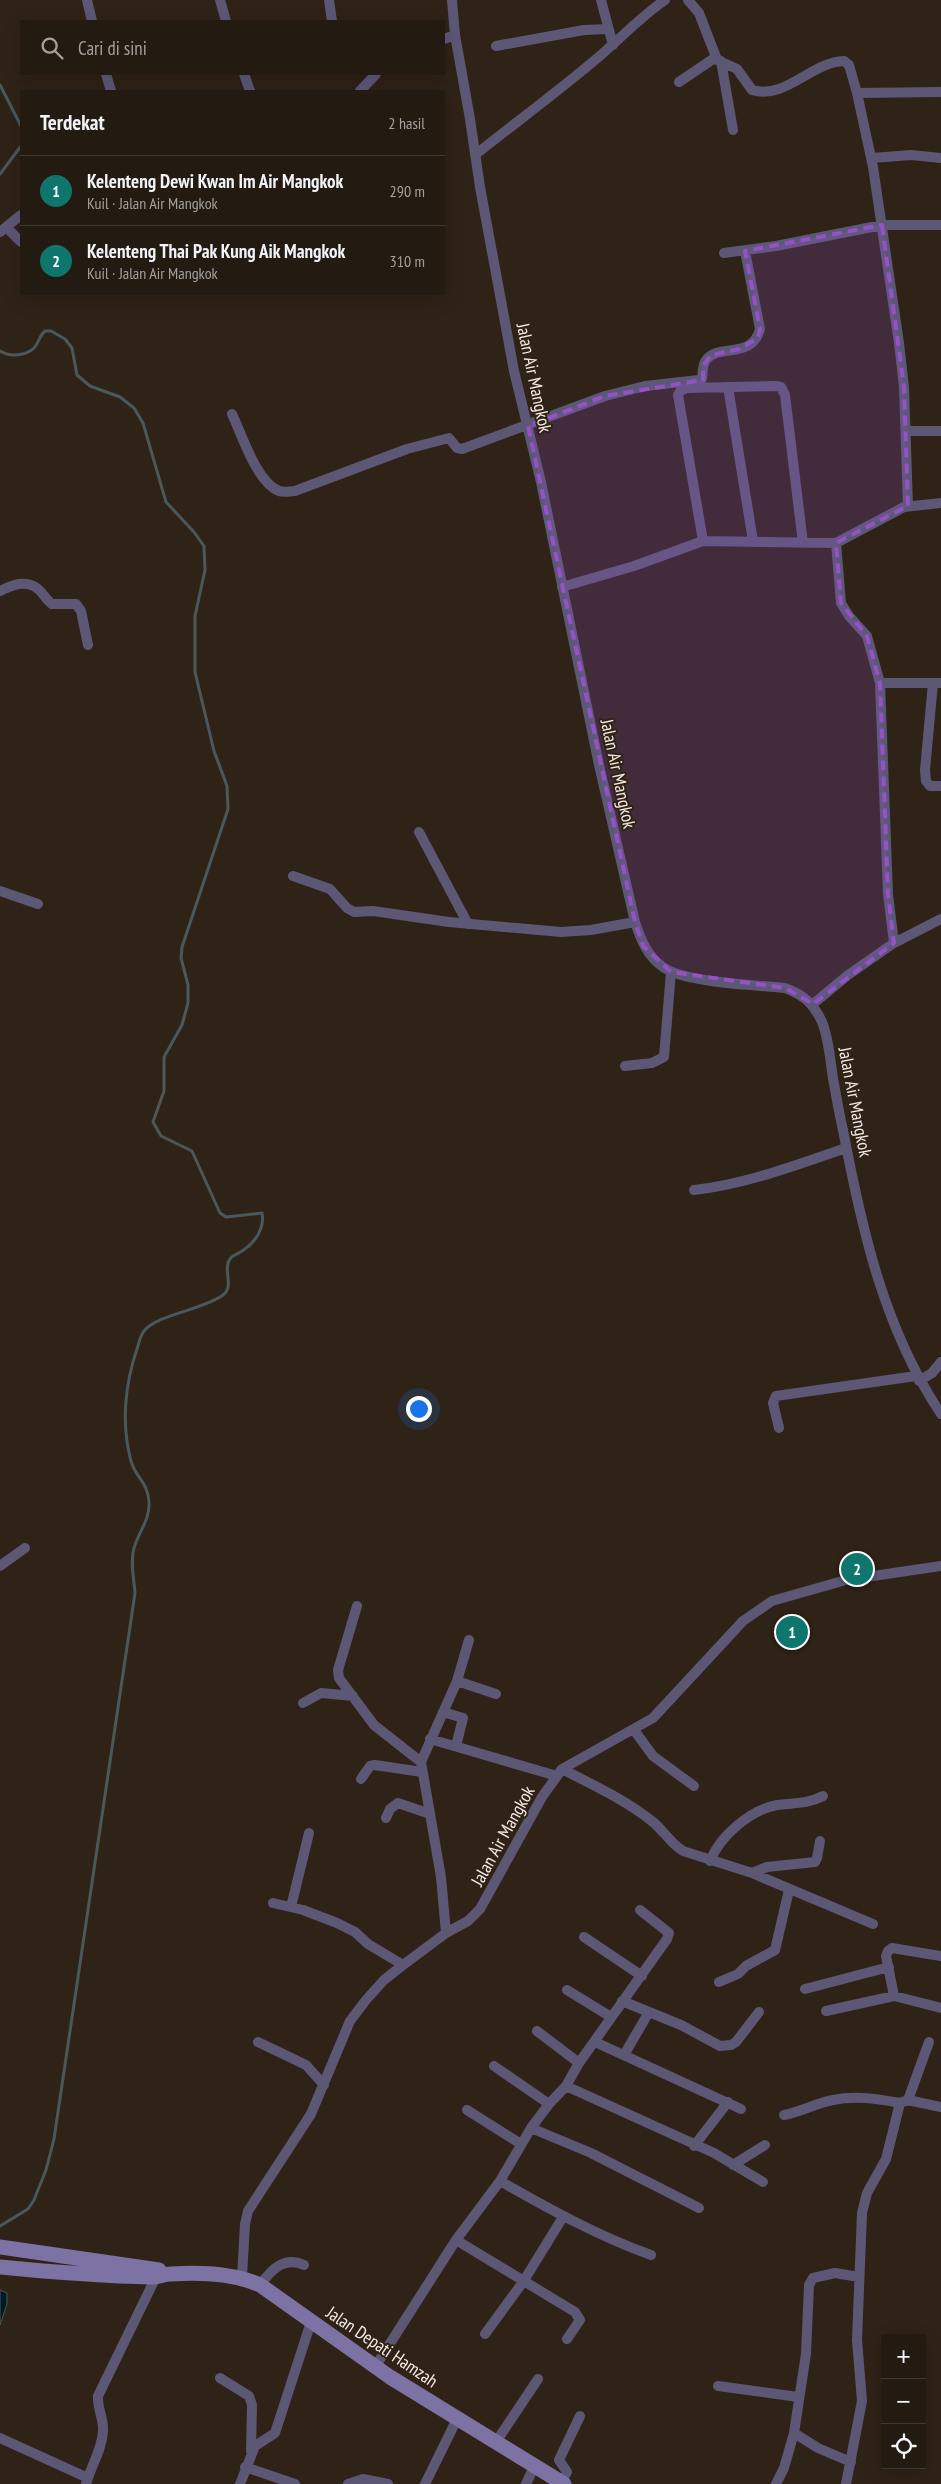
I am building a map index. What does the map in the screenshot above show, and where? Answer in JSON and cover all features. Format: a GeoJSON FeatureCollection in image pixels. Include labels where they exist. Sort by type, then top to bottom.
{"type":"FeatureCollection","features":[{"type":"Feature","properties":{"kind":"main road","name":"Jalan Depati Hamzah"},"geometry":{"type":"LineString","coordinates":[[0,2247],[160,2273]]}},
{"type":"Feature","properties":{"kind":"main road","name":"Jalan Depati Hamzah"},"geometry":{"type":"LineString","coordinates":[[0,2267],[76,2274],[160,2273],[242,2277],[260,2286],[375,2368],[563,2483]]}},
{"type":"Feature","properties":{"kind":"street"},"geometry":{"type":"LineString","coordinates":[[87,0],[92,20]]}},
{"type":"Feature","properties":{"kind":"street"},"geometry":{"type":"LineString","coordinates":[[220,0],[226,20]]}},
{"type":"Feature","properties":{"kind":"street"},"geometry":{"type":"LineString","coordinates":[[329,0],[332,20]]}},
{"type":"Feature","properties":{"kind":"street","name":"Jalan Air Mangkok"},"geometry":{"type":"LineString","coordinates":[[452,0],[455,35],[475,155],[514,371],[528,426],[599,765],[635,922],[644,946],[654,959],[671,972],[692,977],[785,988],[798,993],[813,1004],[823,1024],[846,1148],[868,1246],[882,1291],[894,1327],[918,1378],[941,1414]]}},
{"type":"Feature","properties":{"kind":"street"},"geometry":{"type":"LineString","coordinates":[[601,0],[614,45]]}},
{"type":"Feature","properties":{"kind":"street"},"geometry":{"type":"LineString","coordinates":[[475,155],[614,45],[642,16],[665,0]]}},
{"type":"Feature","properties":{"kind":"street"},"geometry":{"type":"LineString","coordinates":[[688,0],[699,14],[718,60],[733,130]]}},
{"type":"Feature","properties":{"kind":"street"},"geometry":{"type":"LineString","coordinates":[[496,46],[584,30],[608,28]]}},
{"type":"Feature","properties":{"kind":"street"},"geometry":{"type":"LineString","coordinates":[[445,39],[455,35]]}},
{"type":"Feature","properties":{"kind":"street"},"geometry":{"type":"LineString","coordinates":[[679,82],[718,60]]}},
{"type":"Feature","properties":{"kind":"street"},"geometry":{"type":"LineString","coordinates":[[718,60],[737,69],[752,90],[767,93],[826,66],[844,61],[848,65],[857,93],[872,158],[899,343],[906,431],[908,506]]}},
{"type":"Feature","properties":{"kind":"street"},"geometry":{"type":"LineString","coordinates":[[106,75],[111,90]]}},
{"type":"Feature","properties":{"kind":"street"},"geometry":{"type":"LineString","coordinates":[[244,75],[250,90]]}},
{"type":"Feature","properties":{"kind":"street"},"geometry":{"type":"LineString","coordinates":[[361,90],[375,75]]}},
{"type":"Feature","properties":{"kind":"street"},"geometry":{"type":"LineString","coordinates":[[857,93],[941,92]]}},
{"type":"Feature","properties":{"kind":"street"},"geometry":{"type":"LineString","coordinates":[[872,158],[910,156],[941,158]]}},
{"type":"Feature","properties":{"kind":"street"},"geometry":{"type":"LineString","coordinates":[[20,216],[4,230],[20,241]]}},
{"type":"Feature","properties":{"kind":"street"},"geometry":{"type":"LineString","coordinates":[[724,253],[745,251],[882,225],[941,225]]}},
{"type":"Feature","properties":{"kind":"street"},"geometry":{"type":"LineString","coordinates":[[232,414],[260,473],[269,486],[281,492],[295,491],[407,449],[442,438],[449,438],[457,448],[462,449],[605,396],[645,386],[699,380],[702,378],[706,360],[711,355],[753,343],[758,338],[760,329],[745,251]]}},
{"type":"Feature","properties":{"kind":"street"},"geometry":{"type":"LineString","coordinates":[[703,541],[678,395],[681,390],[688,388],[776,386],[783,390],[803,543]]}},
{"type":"Feature","properties":{"kind":"street"},"geometry":{"type":"LineString","coordinates":[[728,387],[754,541]]}},
{"type":"Feature","properties":{"kind":"street"},"geometry":{"type":"LineString","coordinates":[[906,431],[941,431]]}},
{"type":"Feature","properties":{"kind":"street"},"geometry":{"type":"LineString","coordinates":[[562,587],[634,566],[703,541],[836,543],[908,506],[941,503]]}},
{"type":"Feature","properties":{"kind":"street"},"geometry":{"type":"LineString","coordinates":[[836,543],[841,603],[849,616],[867,636],[880,683],[888,894],[894,943]]}},
{"type":"Feature","properties":{"kind":"street"},"geometry":{"type":"LineString","coordinates":[[0,592],[18,584],[29,584],[37,588],[52,604],[76,604],[82,611],[88,645]]}},
{"type":"Feature","properties":{"kind":"street"},"geometry":{"type":"LineString","coordinates":[[880,683],[937,683],[924,770],[926,781],[930,786],[941,786]]}},
{"type":"Feature","properties":{"kind":"street"},"geometry":{"type":"LineString","coordinates":[[419,832],[468,924]]}},
{"type":"Feature","properties":{"kind":"street"},"geometry":{"type":"LineString","coordinates":[[293,876],[330,889],[350,911],[373,911],[468,924],[561,932],[635,922]]}},
{"type":"Feature","properties":{"kind":"street"},"geometry":{"type":"LineString","coordinates":[[0,891],[38,904]]}},
{"type":"Feature","properties":{"kind":"street"},"geometry":{"type":"LineString","coordinates":[[813,1004],[848,975],[894,943],[941,920]]}},
{"type":"Feature","properties":{"kind":"street"},"geometry":{"type":"LineString","coordinates":[[625,1066],[652,1063],[664,1057],[671,972]]}},
{"type":"Feature","properties":{"kind":"street"},"geometry":{"type":"LineString","coordinates":[[694,1190],[721,1187],[846,1148]]}},
{"type":"Feature","properties":{"kind":"street"},"geometry":{"type":"LineString","coordinates":[[779,1428],[772,1403],[776,1396],[918,1378],[932,1373],[941,1362]]}},
{"type":"Feature","properties":{"kind":"street"},"geometry":{"type":"LineString","coordinates":[[0,1566],[25,1548]]}},
{"type":"Feature","properties":{"kind":"street","name":"Jalan Air Mangkok"},"geometry":{"type":"LineString","coordinates":[[242,2277],[244,2224],[248,2211],[311,2114],[350,2021],[378,1986],[446,1933],[468,1921],[480,1909],[542,1797],[560,1772],[653,1718],[743,1621],[772,1600],[846,1580],[941,1566]]}},
{"type":"Feature","properties":{"kind":"street"},"geometry":{"type":"LineString","coordinates":[[357,1606],[338,1670],[339,1678],[374,1725],[422,1767]]}},
{"type":"Feature","properties":{"kind":"street"},"geometry":{"type":"LineString","coordinates":[[446,1933],[441,1877],[422,1767],[430,1739],[457,1681],[469,1640]]}},
{"type":"Feature","properties":{"kind":"street"},"geometry":{"type":"LineString","coordinates":[[457,1681],[496,1694]]}},
{"type":"Feature","properties":{"kind":"street"},"geometry":{"type":"LineString","coordinates":[[302,1703],[320,1693],[353,1696]]}},
{"type":"Feature","properties":{"kind":"street"},"geometry":{"type":"LineString","coordinates":[[443,1712],[463,1718],[456,1746]]}},
{"type":"Feature","properties":{"kind":"street"},"geometry":{"type":"LineString","coordinates":[[634,1730],[653,1756],[694,1786]]}},
{"type":"Feature","properties":{"kind":"street"},"geometry":{"type":"LineString","coordinates":[[430,1739],[560,1772],[636,1810],[654,1823],[683,1852],[752,1874],[873,1924]]}},
{"type":"Feature","properties":{"kind":"street"},"geometry":{"type":"LineString","coordinates":[[360,1778],[370,1766],[375,1765],[422,1767]]}},
{"type":"Feature","properties":{"kind":"street"},"geometry":{"type":"LineString","coordinates":[[710,1861],[715,1850],[727,1835],[756,1814],[767,1808],[806,1803],[823,1796]]}},
{"type":"Feature","properties":{"kind":"street"},"geometry":{"type":"LineString","coordinates":[[386,1818],[390,1809],[398,1803],[430,1814]]}},
{"type":"Feature","properties":{"kind":"street"},"geometry":{"type":"LineString","coordinates":[[291,1907],[309,1833]]}},
{"type":"Feature","properties":{"kind":"street"},"geometry":{"type":"LineString","coordinates":[[752,1874],[766,1867],[814,1862],[817,1858],[820,1842]]}},
{"type":"Feature","properties":{"kind":"street"},"geometry":{"type":"LineString","coordinates":[[719,1982],[738,1974],[746,1966],[775,1950],[789,1890]]}},
{"type":"Feature","properties":{"kind":"street"},"geometry":{"type":"LineString","coordinates":[[273,1903],[291,1907],[337,1923],[355,1932],[368,1944],[403,1965]]}},
{"type":"Feature","properties":{"kind":"street"},"geometry":{"type":"LineString","coordinates":[[375,2368],[456,2240],[500,2181],[531,2128],[549,2104],[566,2086],[579,2063],[622,2001],[668,1939],[669,1933],[640,1910]]}},
{"type":"Feature","properties":{"kind":"street"},"geometry":{"type":"LineString","coordinates":[[584,1937],[642,1976]]}},
{"type":"Feature","properties":{"kind":"street"},"geometry":{"type":"LineString","coordinates":[[894,1996],[886,1956],[888,1950],[892,1948],[941,1956]]}},
{"type":"Feature","properties":{"kind":"street"},"geometry":{"type":"LineString","coordinates":[[804,1989],[888,1967]]}},
{"type":"Feature","properties":{"kind":"street"},"geometry":{"type":"LineString","coordinates":[[567,1990],[612,2017]]}},
{"type":"Feature","properties":{"kind":"street"},"geometry":{"type":"LineString","coordinates":[[826,2011],[894,1996],[941,2008]]}},
{"type":"Feature","properties":{"kind":"street"},"geometry":{"type":"LineString","coordinates":[[622,2001],[681,2025],[720,2046],[731,2045],[736,2042],[759,2012]]}},
{"type":"Feature","properties":{"kind":"street"},"geometry":{"type":"LineString","coordinates":[[624,2055],[650,2012]]}},
{"type":"Feature","properties":{"kind":"street"},"geometry":{"type":"LineString","coordinates":[[537,2031],[579,2063]]}},
{"type":"Feature","properties":{"kind":"street"},"geometry":{"type":"LineString","coordinates":[[258,2042],[306,2065],[324,2085]]}},
{"type":"Feature","properties":{"kind":"street"},"geometry":{"type":"LineString","coordinates":[[595,2042],[742,2109]]}},
{"type":"Feature","properties":{"kind":"street"},"geometry":{"type":"LineString","coordinates":[[846,2484],[862,2401],[857,2340],[862,2213],[867,2193],[886,2159],[904,2101],[928,2042]]}},
{"type":"Feature","properties":{"kind":"street"},"geometry":{"type":"LineString","coordinates":[[494,2066],[549,2104]]}},
{"type":"Feature","properties":{"kind":"street"},"geometry":{"type":"LineString","coordinates":[[566,2086],[734,2165],[763,2182]]}},
{"type":"Feature","properties":{"kind":"street"},"geometry":{"type":"LineString","coordinates":[[784,2115],[804,2111],[834,2100],[863,2098],[904,2101],[941,2107]]}},
{"type":"Feature","properties":{"kind":"street"},"geometry":{"type":"LineString","coordinates":[[694,2146],[728,2102]]}},
{"type":"Feature","properties":{"kind":"street"},"geometry":{"type":"LineString","coordinates":[[467,2110],[521,2144]]}},
{"type":"Feature","properties":{"kind":"street"},"geometry":{"type":"LineString","coordinates":[[531,2128],[591,2153],[699,2208]]}},
{"type":"Feature","properties":{"kind":"street"},"geometry":{"type":"LineString","coordinates":[[734,2165],[765,2145]]}},
{"type":"Feature","properties":{"kind":"street"},"geometry":{"type":"LineString","coordinates":[[500,2181],[564,2217],[617,2243],[651,2256]]}},
{"type":"Feature","properties":{"kind":"street"},"geometry":{"type":"LineString","coordinates":[[485,2334],[523,2282],[564,2217]]}},
{"type":"Feature","properties":{"kind":"street"},"geometry":{"type":"LineString","coordinates":[[456,2240],[578,2316],[580,2320],[568,2339]]}},
{"type":"Feature","properties":{"kind":"street"},"geometry":{"type":"LineString","coordinates":[[260,2286],[270,2272],[285,2261],[296,2261],[304,2265]]}},
{"type":"Feature","properties":{"kind":"street"},"geometry":{"type":"LineString","coordinates":[[0,2438],[87,2481],[102,2441],[104,2428],[98,2396],[160,2273]]}},
{"type":"Feature","properties":{"kind":"street"},"geometry":{"type":"LineString","coordinates":[[776,2484],[784,2468],[794,2433],[806,2354],[809,2285],[813,2278],[834,2273],[858,2277]]}},
{"type":"Feature","properties":{"kind":"street"},"geometry":{"type":"LineString","coordinates":[[240,2484],[244,2467],[251,2451],[258,2442],[275,2433],[311,2322]]}},
{"type":"Feature","properties":{"kind":"street"},"geometry":{"type":"LineString","coordinates":[[220,2378],[249,2396],[252,2405],[251,2451]]}},
{"type":"Feature","properties":{"kind":"street"},"geometry":{"type":"LineString","coordinates":[[496,2442],[538,2379]]}},
{"type":"Feature","properties":{"kind":"street"},"geometry":{"type":"LineString","coordinates":[[718,2386],[798,2397]]}},
{"type":"Feature","properties":{"kind":"street"},"geometry":{"type":"LineString","coordinates":[[563,2483],[567,2472],[559,2460],[580,2416]]}},
{"type":"Feature","properties":{"kind":"street"},"geometry":{"type":"LineString","coordinates":[[425,2484],[457,2418]]}},
{"type":"Feature","properties":{"kind":"street"},"geometry":{"type":"LineString","coordinates":[[794,2433],[818,2448],[851,2462]]}},
{"type":"Feature","properties":{"kind":"street"},"geometry":{"type":"LineString","coordinates":[[244,2467],[295,2484]]}},
{"type":"Feature","properties":{"kind":"street"},"geometry":{"type":"LineString","coordinates":[[526,2484],[534,2467]]}},
{"type":"Feature","properties":{"kind":"street"},"geometry":{"type":"LineString","coordinates":[[348,2484],[363,2478],[388,2484]]}},
{"type":"Feature","properties":{"kind":"highlighted area"},"geometry":{"type":"Polygon","coordinates":[[[882,225],[904,387],[908,506],[836,543],[841,603],[867,636],[880,683],[888,894],[894,943],[813,1004],[785,988],[671,972],[643,946],[635,922],[528,426],[605,396],[703,380],[703,366],[711,355],[739,349],[758,338],[760,329],[745,251],[882,225]]]}},
{"type":"Feature","properties":{"kind":"water"},"geometry":{"type":"Polygon","coordinates":[[[0,2290],[7,2293],[7,2304],[0,2325],[0,2290]]]}},
{"type":"Feature","properties":{"kind":"waterway"},"geometry":{"type":"LineString","coordinates":[[0,85],[20,124]]}},
{"type":"Feature","properties":{"kind":"waterway"},"geometry":{"type":"LineString","coordinates":[[0,174],[20,147]]}},
{"type":"Feature","properties":{"kind":"waterway"},"geometry":{"type":"LineString","coordinates":[[0,351],[13,355],[27,353],[34,348],[45,331],[51,331],[65,339],[72,348],[77,375],[90,386],[120,397],[134,408],[143,423],[166,502],[194,532],[204,546],[205,570],[195,616],[195,672],[214,751],[227,786],[228,809],[182,947],[181,958],[188,985],[188,1003],[182,1025],[164,1057],[164,1091],[153,1122],[161,1136],[192,1151],[220,1213],[226,1217],[262,1213],[263,1219],[255,1239],[247,1248],[230,1259],[227,1268],[228,1287],[223,1295],[204,1305],[159,1320],[151,1325],[142,1335],[133,1362],[127,1390],[126,1433],[131,1461],[146,1489],[149,1508],[133,1553],[132,1565],[135,1593],[54,2139],[46,2170],[34,2200],[28,2209],[0,2226]]}},
{"type":"Feature","properties":{"kind":"place","name":"Kelenteng Thai Pak Kung Aik Mangkok"},"geometry":{"type":"Point","coordinates":[857,1569]}},
{"type":"Feature","properties":{"kind":"place","name":"Kelenteng Dewi Kwan Im Air Mangkok"},"geometry":{"type":"Point","coordinates":[792,1632]}}]}
